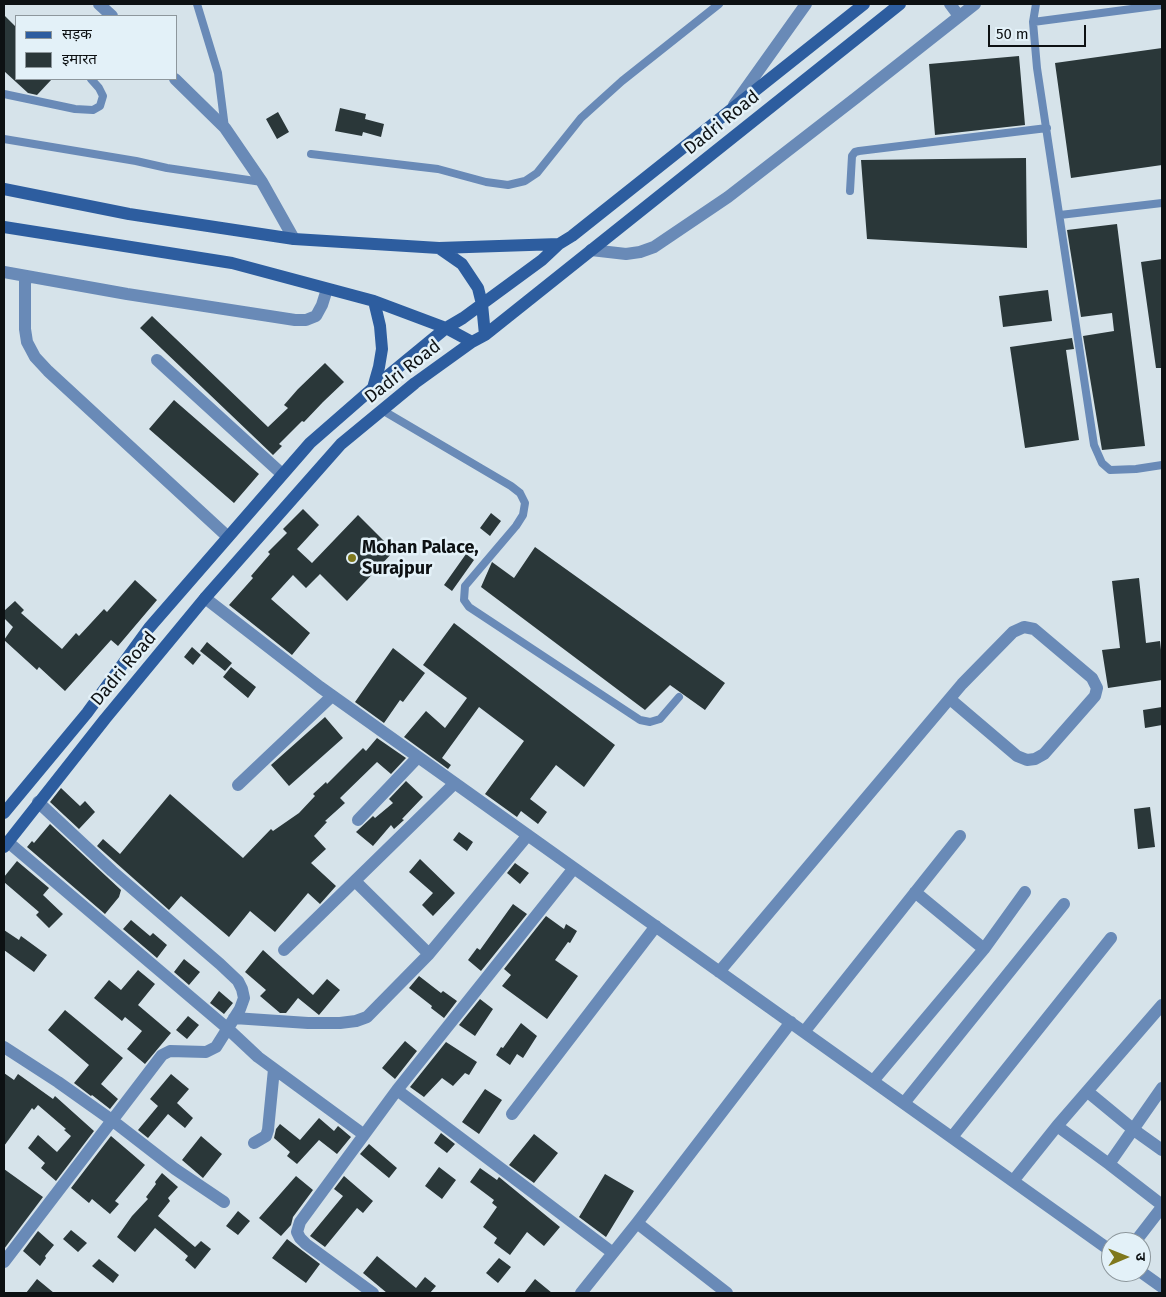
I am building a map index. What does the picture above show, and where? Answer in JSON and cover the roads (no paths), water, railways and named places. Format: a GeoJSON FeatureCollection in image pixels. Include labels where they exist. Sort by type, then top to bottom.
{"type":"FeatureCollection","features":[{"type":"Feature","properties":{"kind":"main road","name":"Dadri Road"},"geometry":{"type":"LineString","coordinates":[[4,814],[86,713],[149,628],[310,443],[372,388],[446,328],[542,260],[559,244],[572,236],[864,4]]}},
{"type":"Feature","properties":{"kind":"main road","name":"Dadri Road"},"geometry":{"type":"LineString","coordinates":[[6,844],[105,719],[205,598],[341,444],[415,384],[472,342],[485,335],[900,4]]}},
{"type":"Feature","properties":{"kind":"main road"},"geometry":{"type":"LineString","coordinates":[[4,189],[129,214],[294,239],[440,248],[559,244]]}},
{"type":"Feature","properties":{"kind":"main road"},"geometry":{"type":"LineString","coordinates":[[4,227],[232,264],[374,301],[446,328],[472,342]]}},
{"type":"Feature","properties":{"kind":"main road"},"geometry":{"type":"LineString","coordinates":[[440,248],[462,264],[478,288],[482,304],[485,335]]}},
{"type":"Feature","properties":{"kind":"main road"},"geometry":{"type":"LineString","coordinates":[[372,388],[379,367],[382,349],[380,326],[374,301]]}},
{"type":"Feature","properties":{"kind":"street"},"geometry":{"type":"LineString","coordinates":[[99,4],[111,15]]}},
{"type":"Feature","properties":{"kind":"street"},"geometry":{"type":"LineString","coordinates":[[730,110],[806,4]]}},
{"type":"Feature","properties":{"kind":"street"},"geometry":{"type":"LineString","coordinates":[[950,4],[959,16]]}},
{"type":"Feature","properties":{"kind":"street"},"geometry":{"type":"LineString","coordinates":[[591,250],[626,254],[640,252],[654,246],[728,197],[975,4]]}},
{"type":"Feature","properties":{"kind":"street"},"geometry":{"type":"LineString","coordinates":[[176,80],[225,128],[262,182],[294,239]]}},
{"type":"Feature","properties":{"kind":"street"},"geometry":{"type":"LineString","coordinates":[[4,272],[127,294],[294,320],[306,320],[316,316],[322,305],[327,288]]}},
{"type":"Feature","properties":{"kind":"street"},"geometry":{"type":"LineString","coordinates":[[25,276],[25,329],[27,342],[35,357],[228,537]]}},
{"type":"Feature","properties":{"kind":"street"},"geometry":{"type":"LineString","coordinates":[[157,360],[282,474]]}},
{"type":"Feature","properties":{"kind":"street"},"geometry":{"type":"LineString","coordinates":[[205,598],[332,696],[1101,1244]]}},
{"type":"Feature","properties":{"kind":"street"},"geometry":{"type":"LineString","coordinates":[[719,972],[962,684],[1013,632],[1024,627],[1030,627],[1042,635],[1092,678],[1097,688],[1095,696],[1044,754],[1035,759],[1026,760],[1017,756],[950,699]]}},
{"type":"Feature","properties":{"kind":"street"},"geometry":{"type":"LineString","coordinates":[[238,785],[332,696]]}},
{"type":"Feature","properties":{"kind":"street"},"geometry":{"type":"LineString","coordinates":[[358,820],[418,757]]}},
{"type":"Feature","properties":{"kind":"street"},"geometry":{"type":"LineString","coordinates":[[284,950],[455,783]]}},
{"type":"Feature","properties":{"kind":"street"},"geometry":{"type":"LineString","coordinates":[[4,1262],[162,1056],[170,1051],[211,1051],[221,1040],[244,998],[238,981],[175,924],[112,871],[38,802]]}},
{"type":"Feature","properties":{"kind":"street"},"geometry":{"type":"LineString","coordinates":[[231,1023],[340,1023],[356,1021],[367,1017],[429,954],[528,835]]}},
{"type":"Feature","properties":{"kind":"street"},"geometry":{"type":"LineString","coordinates":[[804,1032],[960,836]]}},
{"type":"Feature","properties":{"kind":"street"},"geometry":{"type":"LineString","coordinates":[[6,844],[231,1023],[258,1057],[363,1134]]}},
{"type":"Feature","properties":{"kind":"street"},"geometry":{"type":"LineString","coordinates":[[373,1293],[306,1244],[297,1232],[300,1222],[396,1090],[574,868]]}},
{"type":"Feature","properties":{"kind":"street"},"geometry":{"type":"LineString","coordinates":[[355,881],[429,954]]}},
{"type":"Feature","properties":{"kind":"street"},"geometry":{"type":"LineString","coordinates":[[915,892],[984,949]]}},
{"type":"Feature","properties":{"kind":"street"},"geometry":{"type":"LineString","coordinates":[[873,1082],[984,949],[1025,892]]}},
{"type":"Feature","properties":{"kind":"street"},"geometry":{"type":"LineString","coordinates":[[904,1103],[1064,904]]}},
{"type":"Feature","properties":{"kind":"street"},"geometry":{"type":"LineString","coordinates":[[512,1114],[656,926]]}},
{"type":"Feature","properties":{"kind":"street"},"geometry":{"type":"LineString","coordinates":[[952,1137],[1111,938]]}},
{"type":"Feature","properties":{"kind":"street"},"geometry":{"type":"LineString","coordinates":[[1013,1181],[1057,1126],[1162,1005]]}},
{"type":"Feature","properties":{"kind":"street"},"geometry":{"type":"LineString","coordinates":[[581,1293],[791,1022]]}},
{"type":"Feature","properties":{"kind":"street"},"geometry":{"type":"LineString","coordinates":[[4,1047],[58,1082],[224,1202]]}},
{"type":"Feature","properties":{"kind":"street"},"geometry":{"type":"LineString","coordinates":[[254,1143],[266,1136],[268,1130],[274,1069]]}},
{"type":"Feature","properties":{"kind":"street"},"geometry":{"type":"LineString","coordinates":[[1109,1164],[1162,1088]]}},
{"type":"Feature","properties":{"kind":"street"},"geometry":{"type":"LineString","coordinates":[[396,1090],[613,1253]]}},
{"type":"Feature","properties":{"kind":"street"},"geometry":{"type":"LineString","coordinates":[[1088,1092],[1134,1130],[1162,1150]]}},
{"type":"Feature","properties":{"kind":"street"},"geometry":{"type":"LineString","coordinates":[[1057,1126],[1162,1206],[1142,1232]]}},
{"type":"Feature","properties":{"kind":"street"},"geometry":{"type":"LineString","coordinates":[[637,1223],[727,1293]]}},
{"type":"Feature","properties":{"kind":"street"},"geometry":{"type":"LineString","coordinates":[[1151,1279],[1162,1287],[1158,1293]]}},
{"type":"Feature","properties":{"kind":"lane"},"geometry":{"type":"LineString","coordinates":[[197,4],[218,73],[225,128]]}},
{"type":"Feature","properties":{"kind":"lane"},"geometry":{"type":"LineString","coordinates":[[311,154],[438,169],[508,186],[525,181],[537,173],[581,118],[622,80],[720,4]]}},
{"type":"Feature","properties":{"kind":"lane"},"geometry":{"type":"LineString","coordinates":[[1036,4],[1033,22],[1037,68],[1094,445],[1105,467],[1110,470],[1162,465]]}},
{"type":"Feature","properties":{"kind":"lane"},"geometry":{"type":"LineString","coordinates":[[1033,22],[1162,5]]}},
{"type":"Feature","properties":{"kind":"lane"},"geometry":{"type":"LineString","coordinates":[[4,94],[75,109],[93,110],[100,106],[103,96],[92,80]]}},
{"type":"Feature","properties":{"kind":"lane"},"geometry":{"type":"LineString","coordinates":[[850,191],[852,156],[859,150],[1047,128]]}},
{"type":"Feature","properties":{"kind":"lane"},"geometry":{"type":"LineString","coordinates":[[4,140],[262,182]]}},
{"type":"Feature","properties":{"kind":"lane"},"geometry":{"type":"LineString","coordinates":[[1060,215],[1162,203]]}},
{"type":"Feature","properties":{"kind":"lane"},"geometry":{"type":"LineString","coordinates":[[382,410],[411,425],[511,486],[520,493],[525,503],[523,515],[516,526],[465,586],[464,600],[469,608],[640,720],[650,722],[660,719],[678,697]]}},
{"type":"Feature","properties":{"kind":"place","name":"Mohan Palace, Surajpur"},"geometry":{"type":"Point","coordinates":[352,558]}}]}
